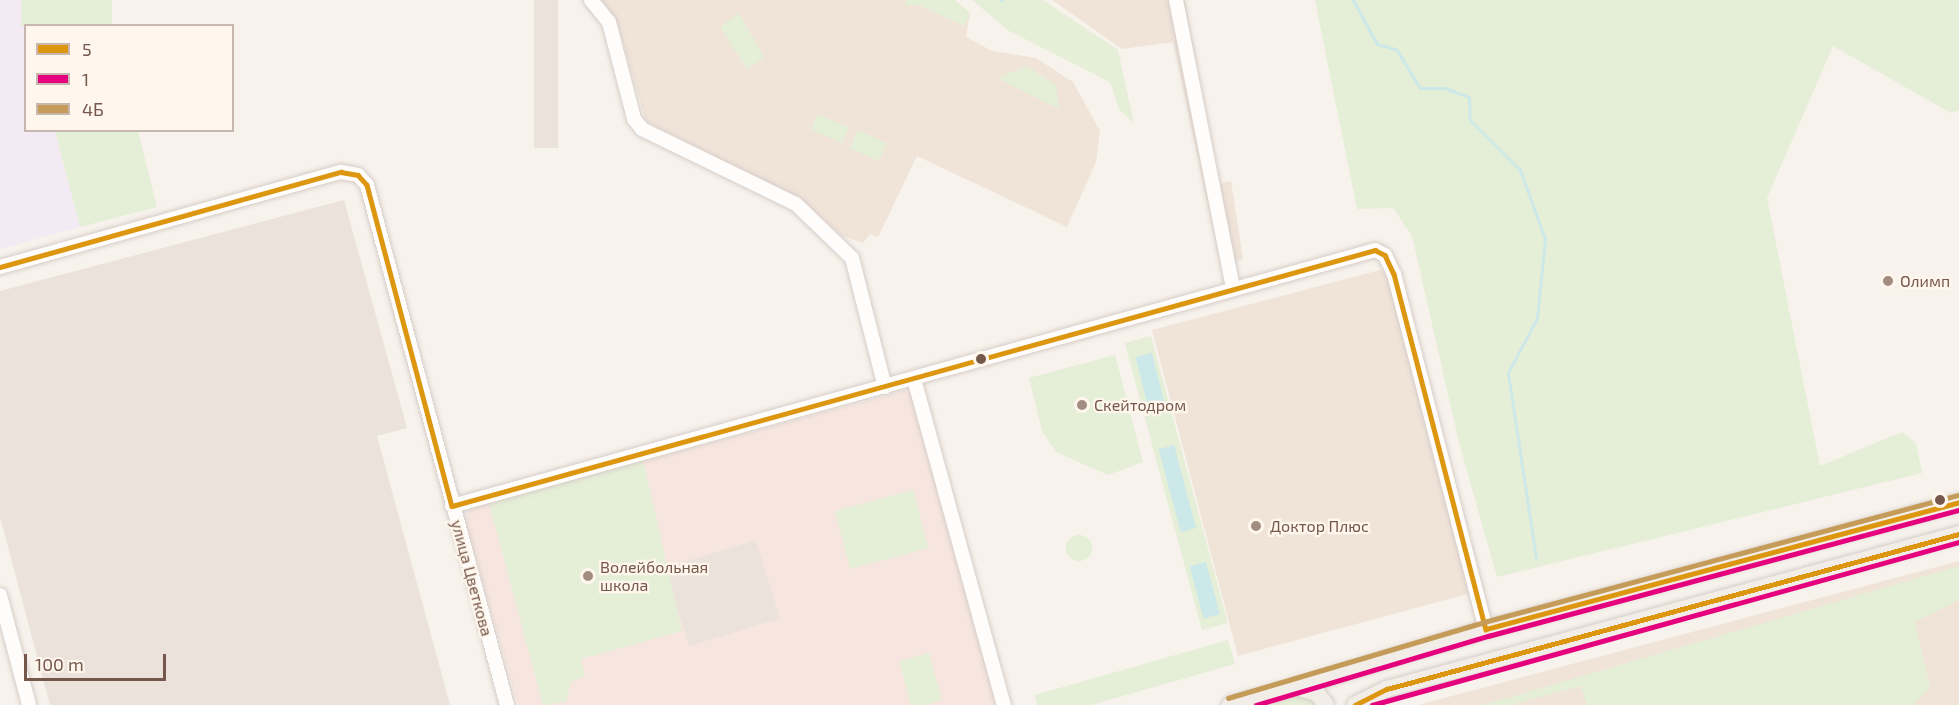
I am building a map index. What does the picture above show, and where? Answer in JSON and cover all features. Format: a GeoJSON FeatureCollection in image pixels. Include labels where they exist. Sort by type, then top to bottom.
{"type":"FeatureCollection","features":[{"type":"Feature","properties":{"kind":"main road"},"geometry":{"type":"LineString","coordinates":[[1230,705],[1486,629],[1959,502]]}},
{"type":"Feature","properties":{"kind":"main road"},"geometry":{"type":"LineString","coordinates":[[1355,705],[1387,688],[1959,534]]}},
{"type":"Feature","properties":{"kind":"main road"},"geometry":{"type":"LineString","coordinates":[[1295,687],[1317,693],[1326,705]]}},
{"type":"Feature","properties":{"kind":"street"},"geometry":{"type":"LineString","coordinates":[[591,0],[609,22],[634,119],[642,129],[796,204],[852,258],[885,387]]}},
{"type":"Feature","properties":{"kind":"street"},"geometry":{"type":"LineString","coordinates":[[1176,0],[1233,287]]}},
{"type":"Feature","properties":{"kind":"street","name":"улица Цветкова"},"geometry":{"type":"LineString","coordinates":[[0,267],[341,172],[358,175],[367,185],[507,705]]}},
{"type":"Feature","properties":{"kind":"street"},"geometry":{"type":"LineString","coordinates":[[452,506],[914,380],[1233,287],[1375,250],[1385,255],[1410,326],[1486,629]]}},
{"type":"Feature","properties":{"kind":"street"},"geometry":{"type":"LineString","coordinates":[[914,380],[1004,705]]}},
{"type":"Feature","properties":{"kind":"street"},"geometry":{"type":"LineString","coordinates":[[0,595],[29,705]]}},
{"type":"Feature","properties":{"kind":"shaded area"},"geometry":{"type":"Polygon","coordinates":[[[0,0],[21,0],[27,24],[24,24],[24,132],[55,132],[80,227],[0,249],[0,0]]]}},
{"type":"Feature","properties":{"kind":"shaded area"},"geometry":{"type":"Polygon","coordinates":[[[534,0],[558,0],[558,148],[534,148],[534,0]]]}},
{"type":"Feature","properties":{"kind":"shaded area"},"geometry":{"type":"Polygon","coordinates":[[[597,0],[955,0],[970,13],[966,37],[992,51],[1036,58],[1073,82],[1100,131],[1096,162],[1067,227],[917,156],[878,237],[870,234],[863,243],[842,236],[802,200],[646,121],[618,25],[597,0]]]}},
{"type":"Feature","properties":{"kind":"shaded area"},"geometry":{"type":"Polygon","coordinates":[[[1052,0],[1185,0],[1218,184],[1231,181],[1243,259],[1221,267],[1173,42],[1122,49],[1052,0]]]}},
{"type":"Feature","properties":{"kind":"shaded area"},"geometry":{"type":"Polygon","coordinates":[[[344,200],[407,428],[377,436],[450,705],[50,705],[0,517],[0,291],[344,200]]]}},
{"type":"Feature","properties":{"kind":"shaded area"},"geometry":{"type":"Polygon","coordinates":[[[1380,270],[1394,283],[1475,592],[1238,656],[1152,330],[1380,270]]]}},
{"type":"Feature","properties":{"kind":"shaded area"},"geometry":{"type":"Polygon","coordinates":[[[904,391],[915,394],[998,705],[518,705],[465,520],[470,508],[904,391]]]}},
{"type":"Feature","properties":{"kind":"shaded area"},"geometry":{"type":"Polygon","coordinates":[[[756,540],[780,618],[689,646],[665,568],[756,540]]]}},
{"type":"Feature","properties":{"kind":"shaded area"},"geometry":{"type":"Polygon","coordinates":[[[1959,561],[1959,705],[1418,705],[1816,599],[1959,561]]]}},
{"type":"Feature","properties":{"kind":"green space"},"geometry":{"type":"Polygon","coordinates":[[[21,0],[112,0],[112,24],[24,24],[21,26],[21,0]]]}},
{"type":"Feature","properties":{"kind":"green space"},"geometry":{"type":"Polygon","coordinates":[[[907,0],[955,0],[970,13],[964,26],[919,5],[905,5],[907,0]]]}},
{"type":"Feature","properties":{"kind":"green space"},"geometry":{"type":"Polygon","coordinates":[[[972,0],[1043,0],[1118,50],[1134,124],[1119,109],[1110,82],[1009,31],[972,0]]]}},
{"type":"Feature","properties":{"kind":"green space"},"geometry":{"type":"Polygon","coordinates":[[[1315,0],[1959,0],[1959,110],[1951,113],[1833,46],[1767,198],[1820,466],[1902,432],[1916,443],[1922,473],[1497,577],[1459,443],[1412,236],[1393,208],[1357,209],[1315,0]]]}},
{"type":"Feature","properties":{"kind":"green space"},"geometry":{"type":"Polygon","coordinates":[[[739,13],[764,57],[747,69],[720,27],[739,13]]]}},
{"type":"Feature","properties":{"kind":"green space"},"geometry":{"type":"Polygon","coordinates":[[[1027,66],[1056,85],[1059,109],[997,78],[1027,66]]]}},
{"type":"Feature","properties":{"kind":"green space"},"geometry":{"type":"Polygon","coordinates":[[[818,114],[849,128],[842,143],[811,130],[818,114]]]}},
{"type":"Feature","properties":{"kind":"green space"},"geometry":{"type":"Polygon","coordinates":[[[858,130],[887,143],[879,161],[850,148],[858,130]]]}},
{"type":"Feature","properties":{"kind":"green space"},"geometry":{"type":"Polygon","coordinates":[[[55,132],[138,132],[157,207],[80,227],[55,132]]]}},
{"type":"Feature","properties":{"kind":"green space"},"geometry":{"type":"Polygon","coordinates":[[[1151,336],[1228,623],[1202,630],[1125,343],[1151,336]]]}},
{"type":"Feature","properties":{"kind":"green space","name":"Скейтодром"},"geometry":{"type":"Polygon","coordinates":[[[1115,355],[1143,462],[1108,475],[1056,452],[1042,431],[1029,378],[1115,355]]]}},
{"type":"Feature","properties":{"kind":"green space","name":"Волейбольная школа"},"geometry":{"type":"Polygon","coordinates":[[[643,460],[682,631],[581,659],[585,676],[571,682],[566,702],[543,705],[489,503],[643,460]]]}},
{"type":"Feature","properties":{"kind":"green space"},"geometry":{"type":"Polygon","coordinates":[[[913,490],[929,548],[850,569],[835,511],[913,490]]]}},
{"type":"Feature","properties":{"kind":"green space"},"geometry":{"type":"Polygon","coordinates":[[[1079,535],[1088,539],[1092,548],[1088,557],[1079,561],[1070,557],[1066,548],[1070,539],[1079,535]]]}},
{"type":"Feature","properties":{"kind":"green space"},"geometry":{"type":"Polygon","coordinates":[[[1959,566],[1959,600],[1915,622],[1930,688],[1912,705],[1587,705],[1581,686],[1510,705],[1483,705],[1959,566]]]}},
{"type":"Feature","properties":{"kind":"green space"},"geometry":{"type":"Polygon","coordinates":[[[1228,640],[1235,664],[1091,705],[1037,705],[1035,695],[1228,640]]]}},
{"type":"Feature","properties":{"kind":"green space"},"geometry":{"type":"Polygon","coordinates":[[[929,653],[942,700],[924,705],[911,705],[899,661],[929,653]]]}},
{"type":"Feature","properties":{"kind":"green space"},"geometry":{"type":"Polygon","coordinates":[[[1302,695],[1321,705],[1268,705],[1302,695]]]}},
{"type":"Feature","properties":{"kind":"water"},"geometry":{"type":"Polygon","coordinates":[[[1152,353],[1166,407],[1149,411],[1136,357],[1152,353]]]}},
{"type":"Feature","properties":{"kind":"water"},"geometry":{"type":"Polygon","coordinates":[[[1174,445],[1196,528],[1181,532],[1159,449],[1174,445]]]}},
{"type":"Feature","properties":{"kind":"water"},"geometry":{"type":"Polygon","coordinates":[[[1206,562],[1220,614],[1204,619],[1190,566],[1206,562]]]}},
{"type":"Feature","properties":{"kind":"waterway"},"geometry":{"type":"LineString","coordinates":[[1353,0],[1377,44],[1396,49],[1420,88],[1445,88],[1469,97],[1470,120],[1520,170],[1545,239],[1537,318],[1508,373],[1536,558]]}},
{"type":"Feature","properties":{"kind":"transit line","name":"5"},"geometry":{"type":"LineString","coordinates":[[0,267],[341,172],[358,175],[367,185],[452,506],[1375,250],[1385,255],[1394,274],[1486,629],[1959,502]]}},
{"type":"Feature","properties":{"kind":"transit line","name":"4Б"},"geometry":{"type":"LineString","coordinates":[[1228,698],[1484,622],[1957,495]]}},
{"type":"Feature","properties":{"kind":"transit line","name":"1"},"geometry":{"type":"LineString","coordinates":[[1256,705],[1488,636],[1959,510]]}},
{"type":"Feature","properties":{"kind":"transit line","name":"5"},"geometry":{"type":"LineString","coordinates":[[1355,705],[1387,689],[1959,534]]}},
{"type":"Feature","properties":{"kind":"transit line","name":"1"},"geometry":{"type":"LineString","coordinates":[[1372,705],[1959,542]]}},
{"type":"Feature","properties":{"kind":"place","name":"Олимп"},"geometry":{"type":"Point","coordinates":[1888,281]}},
{"type":"Feature","properties":{"kind":"place","name":"Скейтодром"},"geometry":{"type":"Point","coordinates":[1082,405]}},
{"type":"Feature","properties":{"kind":"place","name":"Доктор Плюс"},"geometry":{"type":"Point","coordinates":[1256,526]}},
{"type":"Feature","properties":{"kind":"place","name":"Волейбольная школа"},"geometry":{"type":"Point","coordinates":[588,576]}}]}
